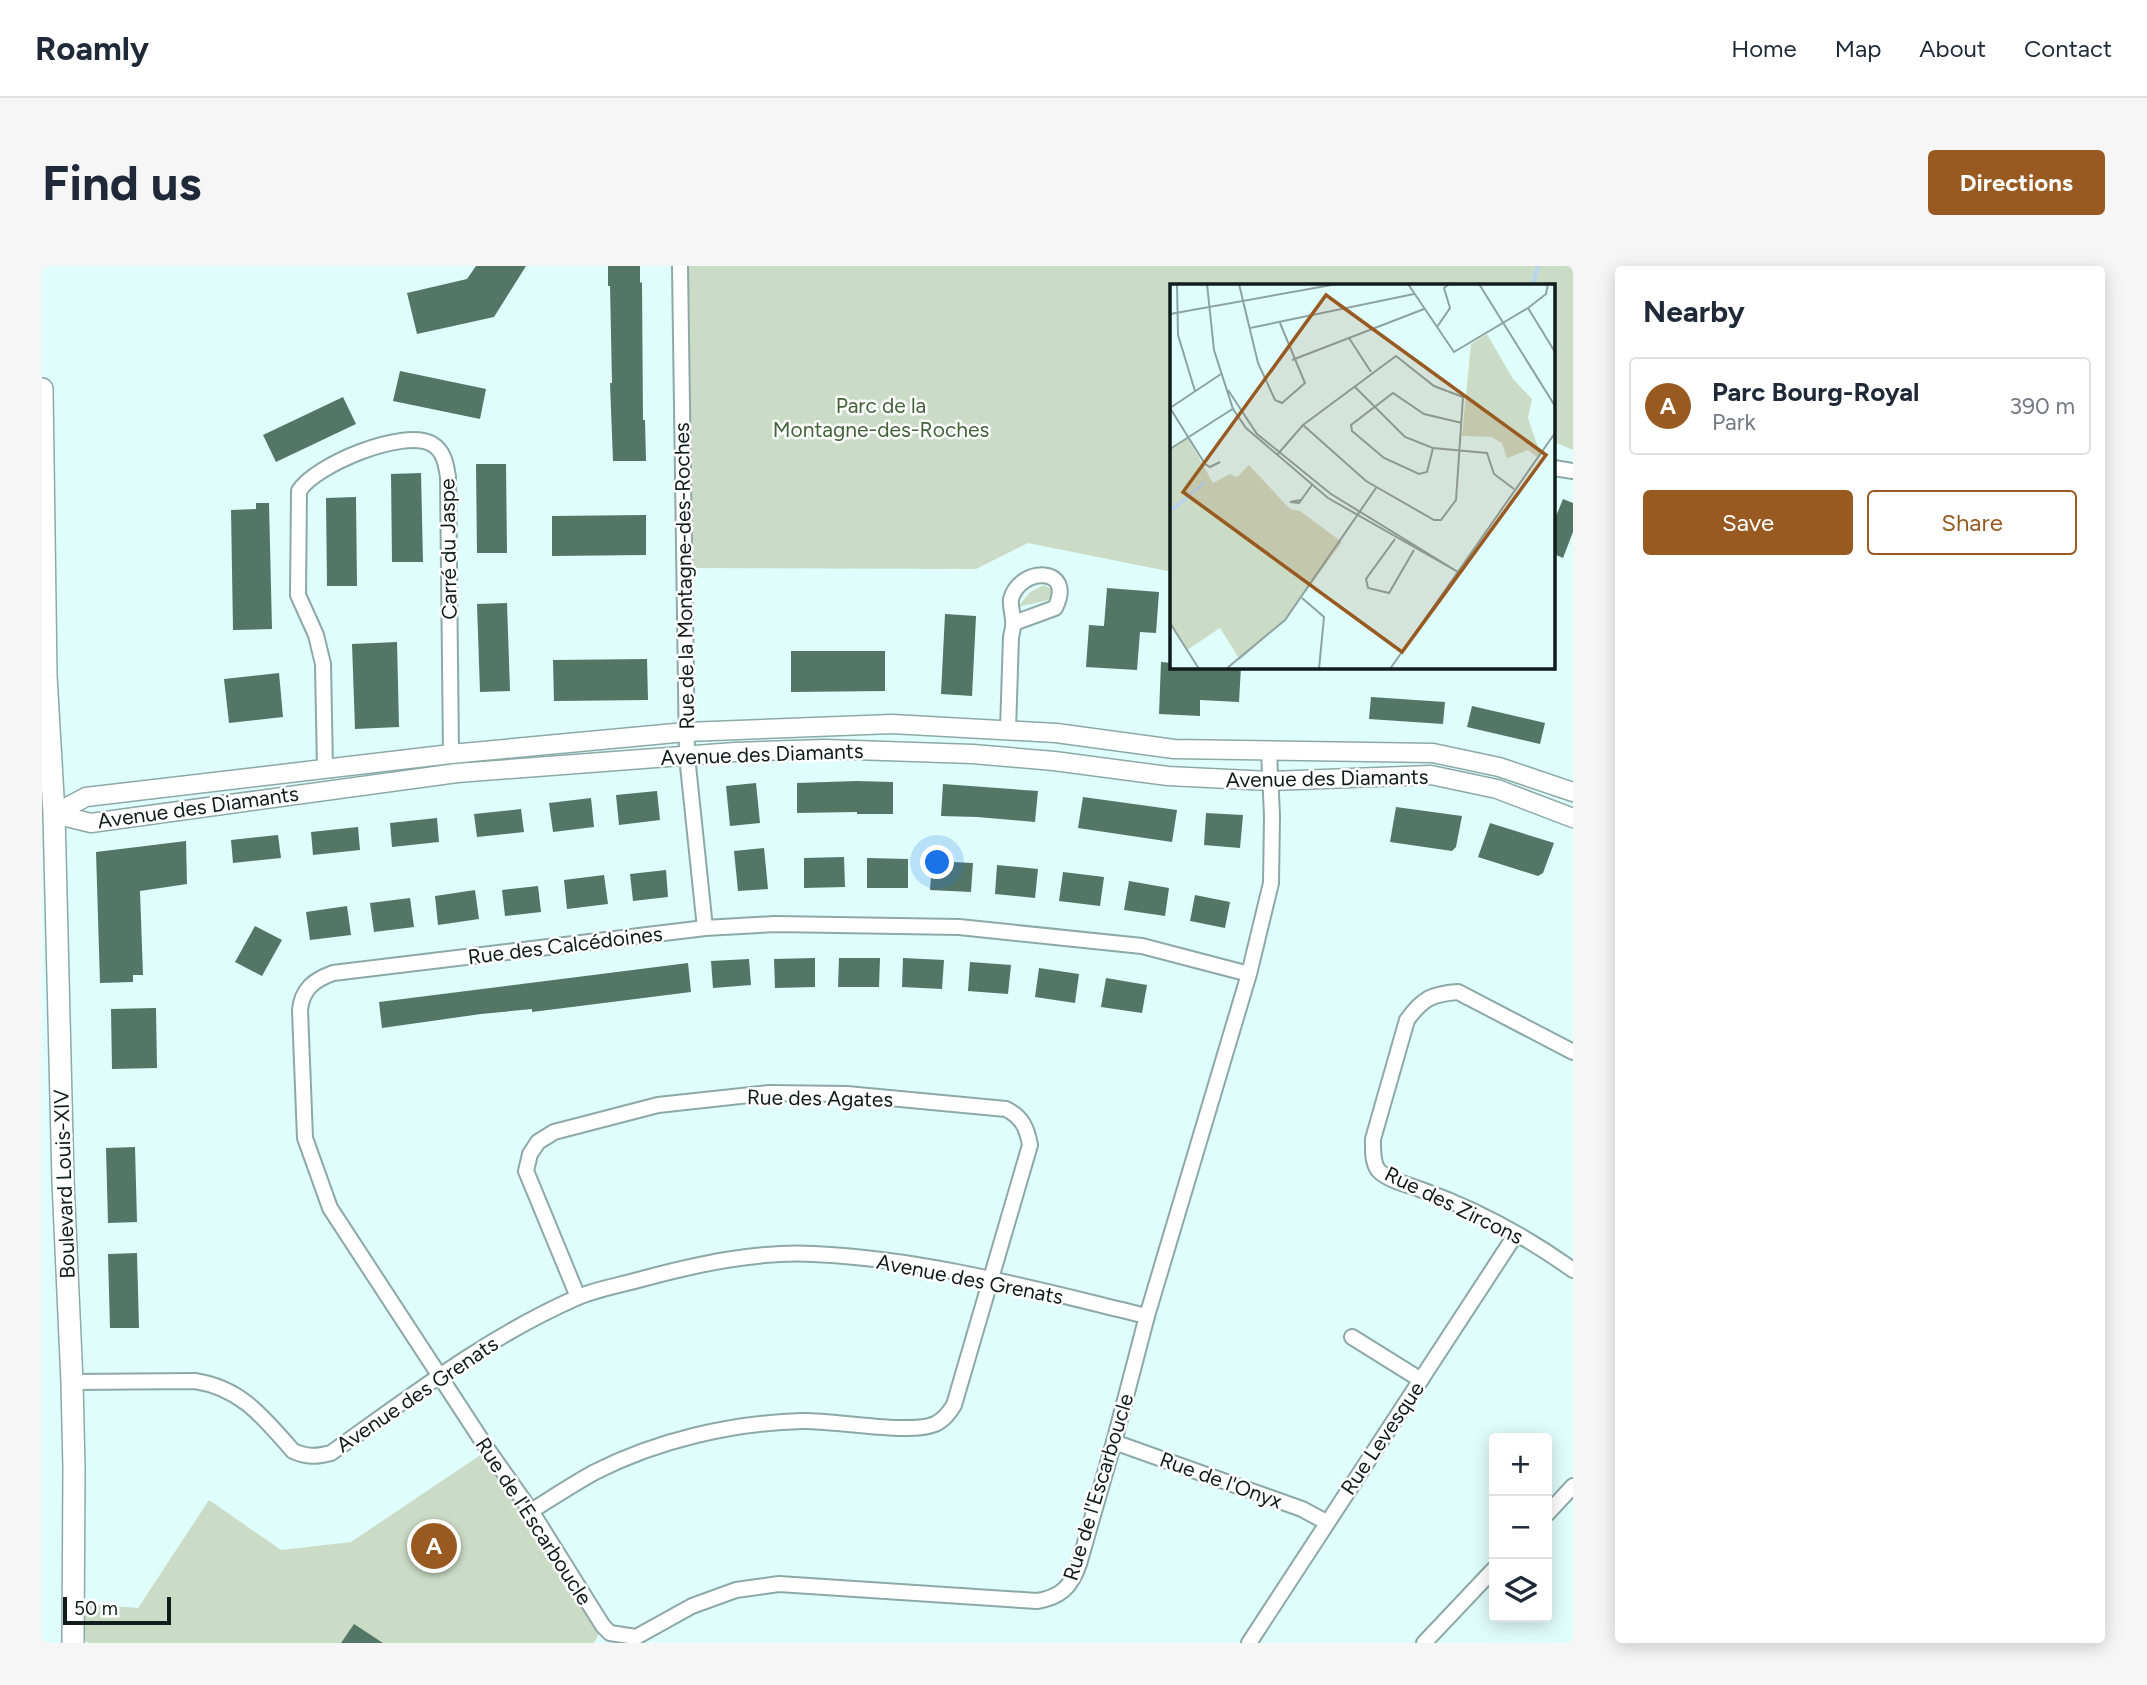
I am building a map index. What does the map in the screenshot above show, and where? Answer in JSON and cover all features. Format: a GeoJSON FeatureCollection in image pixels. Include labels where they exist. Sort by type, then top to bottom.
{"type":"FeatureCollection","features":[{"type":"Feature","properties":{"kind":"main road","name":"Boulevard Louis-XIV"},"geometry":{"type":"LineString","coordinates":[[42,389],[47,676],[54,814],[63,1181],[72,1382],[73,1643]]}},
{"type":"Feature","properties":{"kind":"street","name":"Rue de la Montagne-des-Roches"},"geometry":{"type":"LineString","coordinates":[[680,266],[686,732],[705,928]]}},
{"type":"Feature","properties":{"kind":"street","name":"Carré du Jaspe"},"geometry":{"type":"LineString","coordinates":[[325,769],[323,664],[316,635],[298,594],[299,491],[314,474],[369,447],[410,440],[433,444],[442,453],[448,477],[451,754]]}},
{"type":"Feature","properties":{"kind":"street"},"geometry":{"type":"LineString","coordinates":[[1008,730],[1011,637],[1014,623]]}},
{"type":"Feature","properties":{"kind":"street","name":"Avenue des Diamants"},"geometry":{"type":"LineString","coordinates":[[54,814],[86,797],[451,754],[686,732],[892,724],[1056,733],[1174,749],[1433,753],[1499,767],[1573,792]]}},
{"type":"Feature","properties":{"kind":"street","name":"Avenue des Diamants"},"geometry":{"type":"LineString","coordinates":[[54,814],[91,823],[457,773],[825,749],[907,750],[1054,761],[1168,776],[1270,781],[1431,775],[1497,789],[1573,818]]}},
{"type":"Feature","properties":{"kind":"street","name":"Rue de l'Escarboucle"},"geometry":{"type":"LineString","coordinates":[[439,1376],[610,1633],[636,1637],[692,1606],[736,1590],[779,1584],[1037,1601],[1052,1598],[1066,1590],[1074,1578],[1147,1316],[1249,974],[1270,883],[1269,751]]}},
{"type":"Feature","properties":{"kind":"street","name":"Rue des Calcédoines"},"geometry":{"type":"LineString","coordinates":[[439,1376],[330,1208],[304,1138],[301,996],[320,978],[333,974],[705,928],[775,924],[959,927],[1142,946],[1249,974]]}},
{"type":"Feature","properties":{"kind":"street","name":"Rue des Zircons"},"geometry":{"type":"LineString","coordinates":[[1573,1052],[1458,992],[1437,994],[1418,1004],[1407,1020],[1373,1139],[1373,1158],[1379,1171],[1402,1183],[1455,1202],[1516,1234],[1573,1270]]}},
{"type":"Feature","properties":{"kind":"street","name":"Rue des Agates"},"geometry":{"type":"LineString","coordinates":[[578,1297],[526,1171],[530,1154],[538,1142],[554,1132],[658,1105],[769,1093],[847,1094],[1006,1109],[1015,1114],[1023,1122],[1030,1145],[992,1279]]}},
{"type":"Feature","properties":{"kind":"street","name":"Rue Levesque"},"geometry":{"type":"LineString","coordinates":[[1249,1643],[1516,1234]]}},
{"type":"Feature","properties":{"kind":"street","name":"Avenue des Grenats"},"geometry":{"type":"LineString","coordinates":[[72,1382],[211,1383],[242,1398],[293,1451],[317,1456],[331,1453],[473,1352],[578,1297],[663,1273],[742,1257],[813,1254],[887,1262],[992,1279],[1147,1316]]}},
{"type":"Feature","properties":{"kind":"street"},"geometry":{"type":"LineString","coordinates":[[531,1511],[596,1472],[660,1446],[732,1427],[803,1421],[915,1427],[934,1425],[946,1417],[954,1405],[992,1279]]}},
{"type":"Feature","properties":{"kind":"street"},"geometry":{"type":"LineString","coordinates":[[1352,1337],[1421,1380]]}},
{"type":"Feature","properties":{"kind":"street","name":"Rue de l'Onyx"},"geometry":{"type":"LineString","coordinates":[[1114,1441],[1302,1508],[1326,1522]]}},
{"type":"Feature","properties":{"kind":"street"},"geometry":{"type":"LineString","coordinates":[[1552,1509],[1573,1486]]}},
{"type":"Feature","properties":{"kind":"street"},"geometry":{"type":"LineString","coordinates":[[1424,1643],[1489,1574]]}},
{"type":"Feature","properties":{"kind":"green space","name":"Parc de la Montagne-des-Roches"},"geometry":{"type":"Polygon","coordinates":[[[680,266],[1573,266],[1573,450],[1556,443],[1556,284],[1170,284],[1170,572],[1028,543],[976,569],[682,568],[680,266]]]}},
{"type":"Feature","properties":{"kind":"green space"},"geometry":{"type":"Polygon","coordinates":[[[1044,585],[1051,589],[1052,594],[1048,600],[1018,607],[1030,592],[1044,585]]]}},
{"type":"Feature","properties":{"kind":"green space"},"geometry":{"type":"Polygon","coordinates":[[[488,1450],[603,1626],[594,1643],[89,1643],[73,1635],[73,1603],[138,1608],[209,1500],[281,1550],[351,1542],[488,1450]]]}},
{"type":"Feature","properties":{"kind":"building"},"geometry":{"type":"Polygon","coordinates":[[[476,266],[526,266],[494,317],[417,334],[407,293],[467,279],[476,266]]]}},
{"type":"Feature","properties":{"kind":"building"},"geometry":{"type":"Polygon","coordinates":[[[608,266],[640,266],[646,461],[613,461],[608,266]]]}},
{"type":"Feature","properties":{"kind":"building"},"geometry":{"type":"Polygon","coordinates":[[[400,371],[486,389],[480,419],[393,401],[400,371]]]}},
{"type":"Feature","properties":{"kind":"building"},"geometry":{"type":"Polygon","coordinates":[[[343,397],[356,424],[276,462],[263,435],[343,397]]]}},
{"type":"Feature","properties":{"kind":"building"},"geometry":{"type":"Polygon","coordinates":[[[476,464],[506,464],[507,553],[477,553],[476,464]]]}},
{"type":"Feature","properties":{"kind":"building"},"geometry":{"type":"Polygon","coordinates":[[[421,473],[423,562],[392,562],[391,474],[421,473]]]}},
{"type":"Feature","properties":{"kind":"building"},"geometry":{"type":"Polygon","coordinates":[[[356,497],[357,586],[327,586],[326,498],[356,497]]]}},
{"type":"Feature","properties":{"kind":"building"},"geometry":{"type":"Polygon","coordinates":[[[1563,499],[1573,503],[1573,532],[1563,558],[1556,555],[1556,516],[1563,499]]]}},
{"type":"Feature","properties":{"kind":"building"},"geometry":{"type":"Polygon","coordinates":[[[256,503],[269,503],[272,629],[233,630],[231,510],[256,509],[256,503]]]}},
{"type":"Feature","properties":{"kind":"building"},"geometry":{"type":"Polygon","coordinates":[[[646,515],[646,555],[552,556],[552,516],[646,515]]]}},
{"type":"Feature","properties":{"kind":"building"},"geometry":{"type":"Polygon","coordinates":[[[1107,588],[1159,592],[1156,633],[1140,632],[1137,670],[1086,667],[1089,625],[1104,626],[1107,588]]]}},
{"type":"Feature","properties":{"kind":"building"},"geometry":{"type":"Polygon","coordinates":[[[507,603],[510,691],[480,692],[477,604],[507,603]]]}},
{"type":"Feature","properties":{"kind":"building"},"geometry":{"type":"Polygon","coordinates":[[[945,614],[976,616],[972,696],[941,694],[945,614]]]}},
{"type":"Feature","properties":{"kind":"building"},"geometry":{"type":"Polygon","coordinates":[[[397,642],[399,727],[355,729],[352,644],[397,642]]]}},
{"type":"Feature","properties":{"kind":"building"},"geometry":{"type":"Polygon","coordinates":[[[791,651],[885,651],[885,691],[791,692],[791,651]]]}},
{"type":"Feature","properties":{"kind":"building"},"geometry":{"type":"Polygon","coordinates":[[[647,659],[648,700],[554,701],[553,660],[647,659]]]}},
{"type":"Feature","properties":{"kind":"building"},"geometry":{"type":"Polygon","coordinates":[[[1161,662],[1170,663],[1170,668],[1241,668],[1239,702],[1200,700],[1200,716],[1159,714],[1161,662]]]}},
{"type":"Feature","properties":{"kind":"building"},"geometry":{"type":"Polygon","coordinates":[[[279,673],[283,717],[229,723],[224,679],[279,673]]]}},
{"type":"Feature","properties":{"kind":"building"},"geometry":{"type":"Polygon","coordinates":[[[1371,697],[1445,702],[1443,724],[1369,719],[1371,697]]]}},
{"type":"Feature","properties":{"kind":"building"},"geometry":{"type":"Polygon","coordinates":[[[1472,706],[1545,723],[1540,744],[1467,727],[1472,706]]]}},
{"type":"Feature","properties":{"kind":"building"},"geometry":{"type":"Polygon","coordinates":[[[893,782],[893,814],[797,813],[797,783],[893,782]]]}},
{"type":"Feature","properties":{"kind":"building"},"geometry":{"type":"Polygon","coordinates":[[[756,783],[760,823],[730,826],[726,786],[756,783]]]}},
{"type":"Feature","properties":{"kind":"building"},"geometry":{"type":"Polygon","coordinates":[[[943,784],[1038,791],[1035,822],[941,816],[943,784]]]}},
{"type":"Feature","properties":{"kind":"building"},"geometry":{"type":"Polygon","coordinates":[[[657,791],[660,820],[619,825],[616,795],[657,791]]]}},
{"type":"Feature","properties":{"kind":"building"},"geometry":{"type":"Polygon","coordinates":[[[1083,797],[1177,810],[1172,842],[1078,828],[1083,797]]]}},
{"type":"Feature","properties":{"kind":"building"},"geometry":{"type":"Polygon","coordinates":[[[591,798],[594,827],[553,832],[549,803],[591,798]]]}},
{"type":"Feature","properties":{"kind":"building"},"geometry":{"type":"Polygon","coordinates":[[[1396,807],[1462,816],[1456,847],[1452,851],[1390,842],[1396,807]]]}},
{"type":"Feature","properties":{"kind":"building"},"geometry":{"type":"Polygon","coordinates":[[[521,809],[524,832],[477,837],[474,814],[521,809]]]}},
{"type":"Feature","properties":{"kind":"building"},"geometry":{"type":"Polygon","coordinates":[[[1206,813],[1243,815],[1240,848],[1204,845],[1206,813]]]}},
{"type":"Feature","properties":{"kind":"building"},"geometry":{"type":"Polygon","coordinates":[[[437,818],[439,842],[392,847],[390,823],[437,818]]]}},
{"type":"Feature","properties":{"kind":"building"},"geometry":{"type":"Polygon","coordinates":[[[1490,823],[1554,843],[1543,873],[1538,876],[1478,857],[1490,823]]]}},
{"type":"Feature","properties":{"kind":"building"},"geometry":{"type":"Polygon","coordinates":[[[358,827],[360,850],[313,855],[311,832],[358,827]]]}},
{"type":"Feature","properties":{"kind":"building"},"geometry":{"type":"Polygon","coordinates":[[[278,835],[281,858],[233,863],[231,840],[278,835]]]}},
{"type":"Feature","properties":{"kind":"building"},"geometry":{"type":"Polygon","coordinates":[[[186,841],[187,884],[140,891],[143,975],[133,975],[133,982],[100,983],[96,852],[186,841]]]}},
{"type":"Feature","properties":{"kind":"building"},"geometry":{"type":"Polygon","coordinates":[[[764,848],[768,889],[738,891],[734,851],[764,848]]]}},
{"type":"Feature","properties":{"kind":"building"},"geometry":{"type":"Polygon","coordinates":[[[844,857],[845,887],[804,888],[804,858],[844,857]]]}},
{"type":"Feature","properties":{"kind":"building"},"geometry":{"type":"Polygon","coordinates":[[[867,858],[908,859],[908,888],[867,888],[867,858]]]}},
{"type":"Feature","properties":{"kind":"building"},"geometry":{"type":"Polygon","coordinates":[[[932,861],[973,863],[971,892],[930,890],[932,861]]]}},
{"type":"Feature","properties":{"kind":"building"},"geometry":{"type":"Polygon","coordinates":[[[997,865],[1038,869],[1035,898],[995,894],[997,865]]]}},
{"type":"Feature","properties":{"kind":"building"},"geometry":{"type":"Polygon","coordinates":[[[666,870],[668,897],[633,901],[630,874],[666,870]]]}},
{"type":"Feature","properties":{"kind":"building"},"geometry":{"type":"Polygon","coordinates":[[[1063,872],[1104,877],[1100,906],[1059,901],[1063,872]]]}},
{"type":"Feature","properties":{"kind":"building"},"geometry":{"type":"Polygon","coordinates":[[[604,875],[608,904],[567,909],[564,880],[604,875]]]}},
{"type":"Feature","properties":{"kind":"building"},"geometry":{"type":"Polygon","coordinates":[[[1129,881],[1169,888],[1165,916],[1124,910],[1129,881]]]}},
{"type":"Feature","properties":{"kind":"building"},"geometry":{"type":"Polygon","coordinates":[[[538,886],[541,912],[505,916],[502,890],[538,886]]]}},
{"type":"Feature","properties":{"kind":"building"},"geometry":{"type":"Polygon","coordinates":[[[475,890],[479,919],[438,925],[435,896],[475,890]]]}},
{"type":"Feature","properties":{"kind":"building"},"geometry":{"type":"Polygon","coordinates":[[[1195,895],[1230,902],[1225,928],[1190,921],[1195,895]]]}},
{"type":"Feature","properties":{"kind":"building"},"geometry":{"type":"Polygon","coordinates":[[[410,898],[414,927],[374,932],[370,903],[410,898]]]}},
{"type":"Feature","properties":{"kind":"building"},"geometry":{"type":"Polygon","coordinates":[[[347,906],[351,935],[310,940],[306,912],[347,906]]]}},
{"type":"Feature","properties":{"kind":"building"},"geometry":{"type":"Polygon","coordinates":[[[255,926],[282,940],[262,976],[235,962],[255,926]]]}},
{"type":"Feature","properties":{"kind":"building"},"geometry":{"type":"Polygon","coordinates":[[[815,958],[815,987],[775,988],[774,959],[815,958]]]}},
{"type":"Feature","properties":{"kind":"building"},"geometry":{"type":"Polygon","coordinates":[[[839,958],[880,958],[879,987],[838,987],[839,958]]]}},
{"type":"Feature","properties":{"kind":"building"},"geometry":{"type":"Polygon","coordinates":[[[903,958],[944,960],[942,989],[902,987],[903,958]]]}},
{"type":"Feature","properties":{"kind":"building"},"geometry":{"type":"Polygon","coordinates":[[[749,959],[751,985],[713,988],[711,961],[749,959]]]}},
{"type":"Feature","properties":{"kind":"building"},"geometry":{"type":"Polygon","coordinates":[[[970,962],[1011,965],[1008,994],[968,991],[970,962]]]}},
{"type":"Feature","properties":{"kind":"building"},"geometry":{"type":"Polygon","coordinates":[[[688,963],[691,992],[532,1012],[532,1009],[481,1014],[382,1028],[379,1002],[688,963]]]}},
{"type":"Feature","properties":{"kind":"building"},"geometry":{"type":"Polygon","coordinates":[[[1039,968],[1079,974],[1075,1003],[1035,997],[1039,968]]]}},
{"type":"Feature","properties":{"kind":"building"},"geometry":{"type":"Polygon","coordinates":[[[1106,978],[1147,985],[1142,1013],[1101,1007],[1106,978]]]}},
{"type":"Feature","properties":{"kind":"building"},"geometry":{"type":"Polygon","coordinates":[[[156,1008],[157,1068],[112,1069],[111,1009],[156,1008]]]}},
{"type":"Feature","properties":{"kind":"building"},"geometry":{"type":"Polygon","coordinates":[[[135,1147],[137,1222],[108,1223],[106,1148],[135,1147]]]}},
{"type":"Feature","properties":{"kind":"building"},"geometry":{"type":"Polygon","coordinates":[[[137,1253],[139,1328],[110,1328],[108,1254],[137,1253]]]}},
{"type":"Feature","properties":{"kind":"building"},"geometry":{"type":"Polygon","coordinates":[[[354,1624],[383,1643],[341,1643],[354,1624]]]}},
{"type":"Feature","properties":{"kind":"waterway"},"geometry":{"type":"LineString","coordinates":[[1533,284],[1538,266]]}},
{"type":"Feature","properties":{"kind":"place","name":"Parc Bourg-Royal"},"geometry":{"type":"Point","coordinates":[434,1546]}}]}
